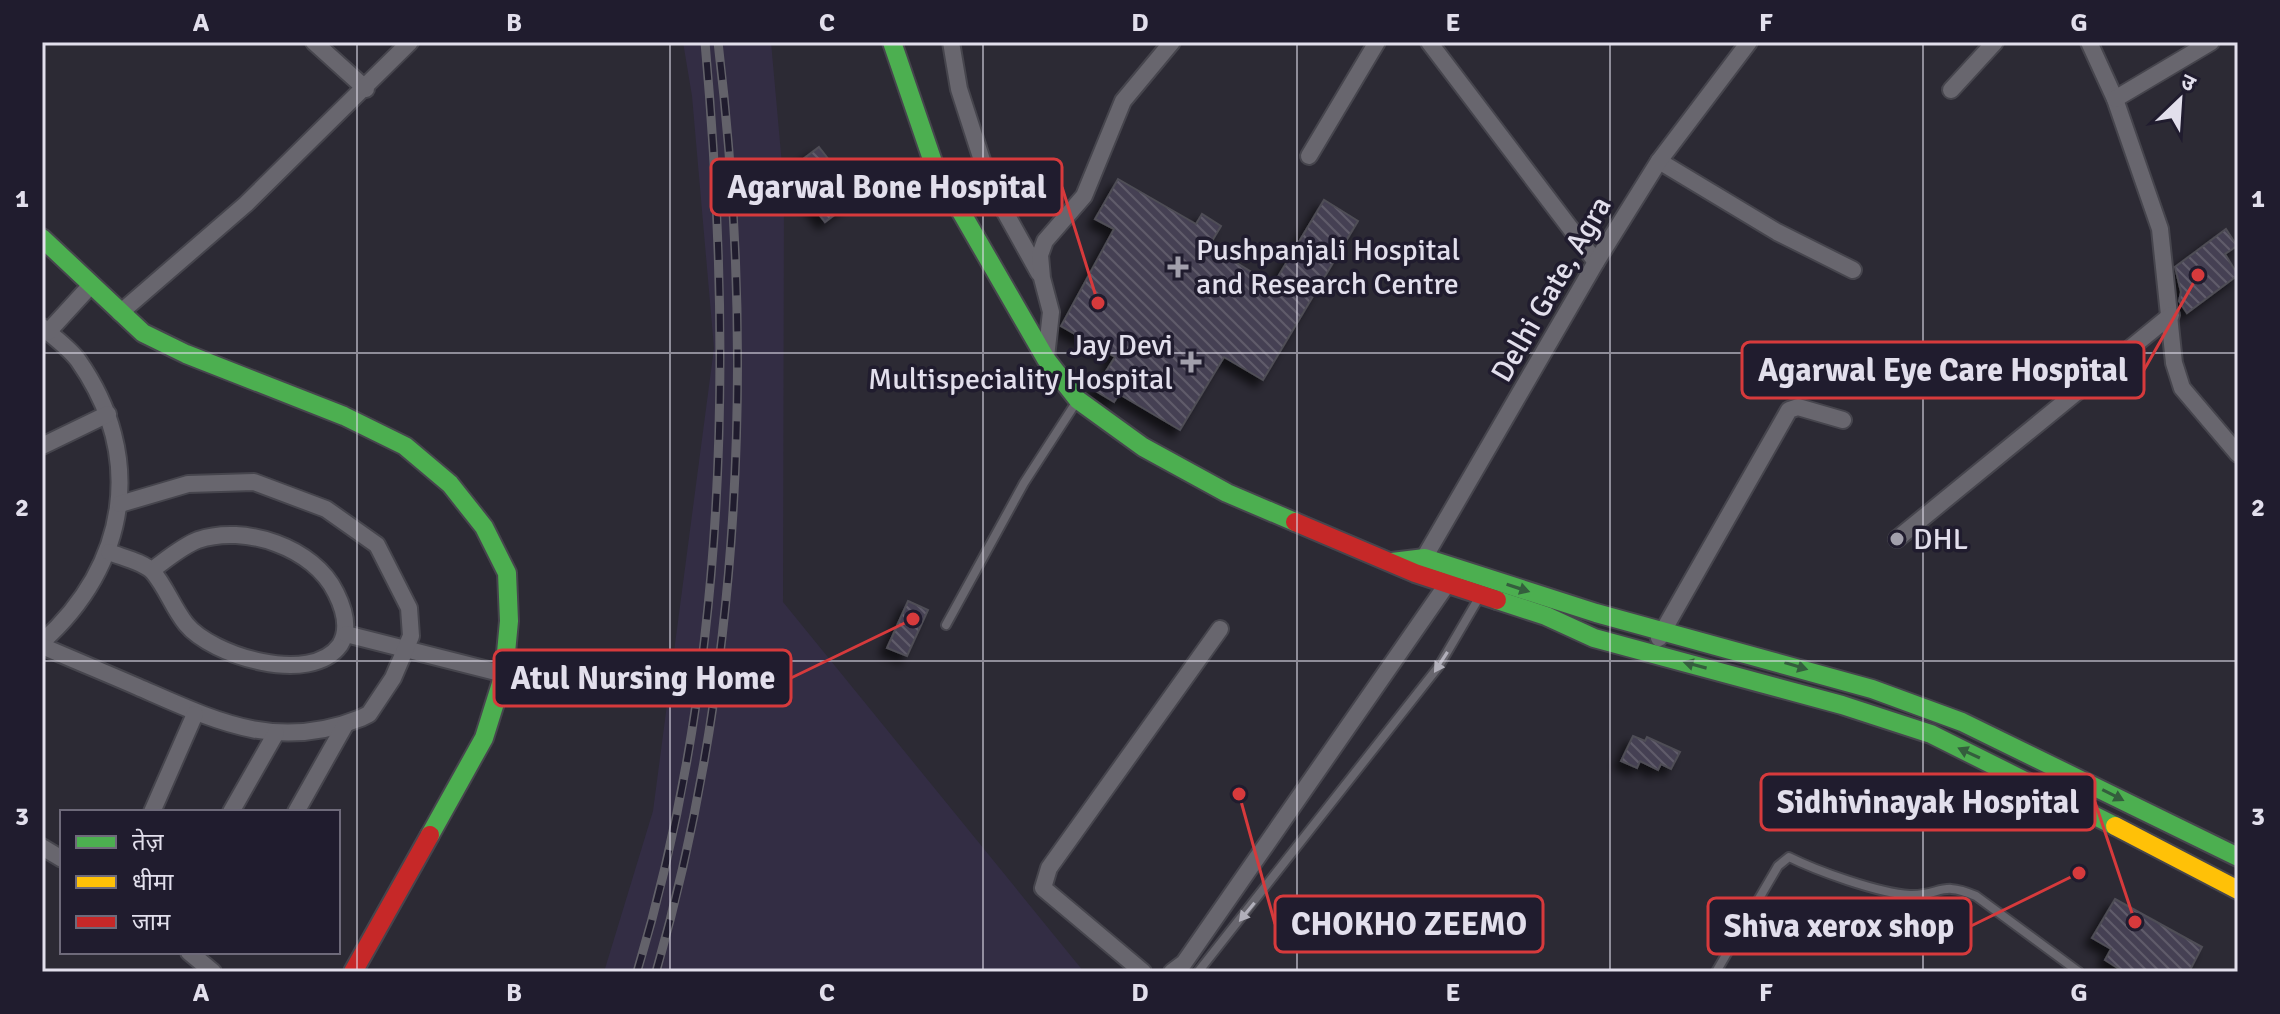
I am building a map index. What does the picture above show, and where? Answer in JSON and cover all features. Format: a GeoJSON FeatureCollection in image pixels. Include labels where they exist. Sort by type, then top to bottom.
{"type":"FeatureCollection","features":[{"type":"Feature","properties":{"kind":"main road"},"geometry":{"type":"LineString","coordinates":[[892,42],[934,165],[1046,359],[1078,400],[1143,447],[1227,493],[1389,562],[1420,566],[1485,587],[1765,657],[1872,689],[1962,722],[2238,857]]}},
{"type":"Feature","properties":{"kind":"main road"},"geometry":{"type":"LineString","coordinates":[[42,238],[143,333],[186,354],[344,416],[405,446],[450,484],[484,527],[507,573],[509,621],[504,674],[484,738],[353,972]]}},
{"type":"Feature","properties":{"kind":"main road"},"geometry":{"type":"LineString","coordinates":[[1485,587],[1594,638],[1842,705],[1931,734],[2238,890]]}},
{"type":"Feature","properties":{"kind":"main road"},"geometry":{"type":"LineString","coordinates":[[1756,682],[1765,657]]}},
{"type":"Feature","properties":{"kind":"main road"},"geometry":{"type":"LineString","coordinates":[[2050,792],[2062,769]]}},
{"type":"Feature","properties":{"kind":"street"},"geometry":{"type":"LineString","coordinates":[[314,42],[366,89]]}},
{"type":"Feature","properties":{"kind":"street"},"geometry":{"type":"LineString","coordinates":[[120,313],[246,204],[366,89],[410,42]]}},
{"type":"Feature","properties":{"kind":"street"},"geometry":{"type":"LineString","coordinates":[[951,42],[959,89],[990,185],[1042,278]]}},
{"type":"Feature","properties":{"kind":"street"},"geometry":{"type":"LineString","coordinates":[[1046,359],[1051,312],[1040,255],[1045,241],[1084,196],[1123,101],[1172,42]]}},
{"type":"Feature","properties":{"kind":"street"},"geometry":{"type":"LineString","coordinates":[[1309,156],[1377,42]]}},
{"type":"Feature","properties":{"kind":"street"},"geometry":{"type":"LineString","coordinates":[[1429,42],[1596,262]]}},
{"type":"Feature","properties":{"kind":"street","name":"Delhi Gate, Agra"},"geometry":{"type":"LineString","coordinates":[[1420,566],[1596,262],[1659,161],[1749,42]]}},
{"type":"Feature","properties":{"kind":"street"},"geometry":{"type":"LineString","coordinates":[[1951,90],[1995,42]]}},
{"type":"Feature","properties":{"kind":"street"},"geometry":{"type":"LineString","coordinates":[[2089,42],[2115,99],[2160,229],[2174,363],[2182,388],[2238,454]]}},
{"type":"Feature","properties":{"kind":"street"},"geometry":{"type":"LineString","coordinates":[[2115,99],[2211,42]]}},
{"type":"Feature","properties":{"kind":"street"},"geometry":{"type":"LineString","coordinates":[[1659,161],[1777,232],[1853,270]]}},
{"type":"Feature","properties":{"kind":"street"},"geometry":{"type":"LineString","coordinates":[[91,285],[45,329],[77,358],[108,414],[119,459],[120,504],[109,552],[92,587],[68,619],[42,644],[195,714],[233,727],[276,733],[309,733],[345,725],[369,714],[411,636],[409,608],[377,545],[326,509],[254,482],[188,484],[120,504]]}},
{"type":"Feature","properties":{"kind":"street"},"geometry":{"type":"LineString","coordinates":[[1897,539],[2171,315]]}},
{"type":"Feature","properties":{"kind":"street"},"geometry":{"type":"LineString","coordinates":[[1653,654],[1662,630],[1789,410],[1798,407],[1843,420]]}},
{"type":"Feature","properties":{"kind":"street"},"geometry":{"type":"LineString","coordinates":[[42,446],[108,414]]}},
{"type":"Feature","properties":{"kind":"street"},"geometry":{"type":"LineString","coordinates":[[109,552],[152,570],[186,624],[211,646],[233,654],[291,664],[325,658],[337,648],[346,634],[339,601],[322,573],[274,542],[226,534],[196,540],[152,570]]}},
{"type":"Feature","properties":{"kind":"street"},"geometry":{"type":"LineString","coordinates":[[1172,972],[1184,963],[1453,576]]}},
{"type":"Feature","properties":{"kind":"street"},"geometry":{"type":"LineString","coordinates":[[1143,972],[1043,888],[1043,882],[1049,868],[1220,629]]}},
{"type":"Feature","properties":{"kind":"street"},"geometry":{"type":"LineString","coordinates":[[346,634],[504,674]]}},
{"type":"Feature","properties":{"kind":"street"},"geometry":{"type":"LineString","coordinates":[[153,810],[195,714]]}},
{"type":"Feature","properties":{"kind":"street"},"geometry":{"type":"LineString","coordinates":[[297,810],[345,725]]}},
{"type":"Feature","properties":{"kind":"street"},"geometry":{"type":"LineString","coordinates":[[232,810],[276,733]]}},
{"type":"Feature","properties":{"kind":"street"},"geometry":{"type":"LineString","coordinates":[[42,847],[60,858]]}},
{"type":"Feature","properties":{"kind":"street"},"geometry":{"type":"LineString","coordinates":[[191,954],[209,971]]}},
{"type":"Feature","properties":{"kind":"lane"},"geometry":{"type":"LineString","coordinates":[[946,625],[1029,475],[1078,400]]}},
{"type":"Feature","properties":{"kind":"lane"},"geometry":{"type":"LineString","coordinates":[[1198,972],[1439,666],[1485,587]]}},
{"type":"Feature","properties":{"kind":"lane"},"geometry":{"type":"LineString","coordinates":[[1716,972],[1778,866],[1789,857],[1825,873],[1908,895],[1948,887],[1959,888],[1976,896],[2079,972]]}},
{"type":"Feature","properties":{"kind":"shaded area"},"geometry":{"type":"Polygon","coordinates":[[[683,42],[771,42],[784,187],[783,602],[1084,972],[604,972],[653,811],[714,348],[692,96],[683,42]]]}},
{"type":"Feature","properties":{"kind":"building"},"geometry":{"type":"Polygon","coordinates":[[[819,147],[858,197],[825,222],[786,172],[819,147]]]}},
{"type":"Feature","properties":{"kind":"building"},"geometry":{"type":"Polygon","coordinates":[[[1118,179],[1196,224],[1202,214],[1221,226],[1209,246],[1273,285],[1324,200],[1358,221],[1263,380],[1224,357],[1180,430],[1119,394],[1114,402],[1094,390],[1115,357],[1061,326],[1114,229],[1095,219],[1118,179]]]}},
{"type":"Feature","properties":{"kind":"building"},"geometry":{"type":"Polygon","coordinates":[[[2226,229],[2237,246],[2225,254],[2238,275],[2187,313],[2179,301],[2181,292],[2175,267],[2226,229]]]}},
{"type":"Feature","properties":{"kind":"building"},"geometry":{"type":"Polygon","coordinates":[[[908,601],[928,610],[907,656],[887,648],[908,601]]]}},
{"type":"Feature","properties":{"kind":"building"},"geometry":{"type":"Polygon","coordinates":[[[1633,736],[1645,741],[1647,737],[1680,752],[1671,769],[1661,764],[1658,770],[1640,761],[1637,768],[1621,761],[1633,736]]]}},
{"type":"Feature","properties":{"kind":"building"},"geometry":{"type":"Polygon","coordinates":[[[2115,899],[2202,947],[2189,972],[2124,972],[2105,960],[2111,949],[2092,938],[2115,899]]]}},
{"type":"Feature","properties":{"kind":"railway"},"geometry":{"type":"LineString","coordinates":[[637,972],[667,858],[690,743],[706,627],[716,511],[720,394],[719,276],[705,42]]}},
{"type":"Feature","properties":{"kind":"railway"},"geometry":{"type":"LineString","coordinates":[[656,972],[685,858],[707,743],[723,627],[733,510],[737,393],[736,275],[718,42]]}},
{"type":"Feature","properties":{"kind":"traffic: fast"},"geometry":{"type":"LineString","coordinates":[[892,42],[934,165],[1046,359],[1078,400],[1143,447],[1227,493],[1295,522]]}},
{"type":"Feature","properties":{"kind":"traffic: fast"},"geometry":{"type":"LineString","coordinates":[[42,238],[143,333],[186,354],[344,416],[405,446],[450,484],[484,527],[507,573],[509,621],[504,674],[484,738],[430,835]]}},
{"type":"Feature","properties":{"kind":"traffic: fast"},"geometry":{"type":"LineString","coordinates":[[1392,562],[1425,558],[1596,613],[1872,689],[1962,722],[2238,857]]}},
{"type":"Feature","properties":{"kind":"traffic: fast"},"geometry":{"type":"LineString","coordinates":[[1497,600],[1546,616],[1594,638],[1842,705],[1931,734],[2115,826]]}},
{"type":"Feature","properties":{"kind":"traffic: slow"},"geometry":{"type":"LineString","coordinates":[[2115,826],[2238,890]]}},
{"type":"Feature","properties":{"kind":"traffic: jam"},"geometry":{"type":"LineString","coordinates":[[1295,522],[1415,573],[1497,600]]}},
{"type":"Feature","properties":{"kind":"traffic: jam"},"geometry":{"type":"LineString","coordinates":[[353,972],[430,835]]}},
{"type":"Feature","properties":{"kind":"place","name":"Pushpanjali Hospital and Research Centre"},"geometry":{"type":"Point","coordinates":[1178,267]}},
{"type":"Feature","properties":{"kind":"place","name":"Agarwal Eye Care Hospital"},"geometry":{"type":"Point","coordinates":[2198,275]}},
{"type":"Feature","properties":{"kind":"place","name":"Agarwal Bone Hospital"},"geometry":{"type":"Point","coordinates":[1098,303]}},
{"type":"Feature","properties":{"kind":"place","name":"Jay Devi Multispeciality Hospital"},"geometry":{"type":"Point","coordinates":[1191,362]}},
{"type":"Feature","properties":{"kind":"place","name":"DHL"},"geometry":{"type":"Point","coordinates":[1897,539]}},
{"type":"Feature","properties":{"kind":"place","name":"Atul Nursing Home"},"geometry":{"type":"Point","coordinates":[913,619]}},
{"type":"Feature","properties":{"kind":"place","name":"CHOKHO ZEEMO"},"geometry":{"type":"Point","coordinates":[1239,794]}},
{"type":"Feature","properties":{"kind":"place","name":"Shiva xerox shop"},"geometry":{"type":"Point","coordinates":[2079,873]}},
{"type":"Feature","properties":{"kind":"place","name":"Sidhivinayak Hospital"},"geometry":{"type":"Point","coordinates":[2135,922]}}]}
